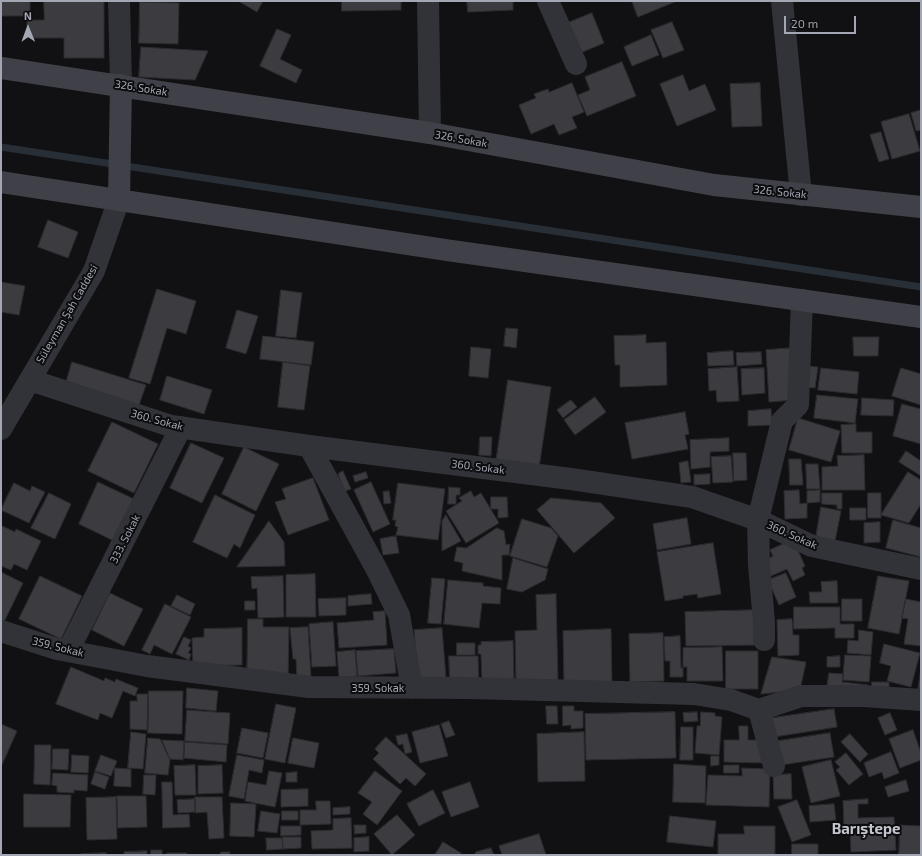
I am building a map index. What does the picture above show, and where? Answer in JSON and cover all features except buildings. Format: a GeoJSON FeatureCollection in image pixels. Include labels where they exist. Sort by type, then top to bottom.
{"type":"FeatureCollection","features":[{"type":"Feature","properties":{"kind":"street","name":"Süleyman Şah Caddesi"},"geometry":{"type":"LineString","coordinates":[[1,429],[94,271],[119,199],[121,85],[119,1]]}},
{"type":"Feature","properties":{"kind":"street"},"geometry":{"type":"LineString","coordinates":[[428,1],[430,133]]}},
{"type":"Feature","properties":{"kind":"street"},"geometry":{"type":"LineString","coordinates":[[548,1],[576,64]]}},
{"type":"Feature","properties":{"kind":"street"},"geometry":{"type":"LineString","coordinates":[[782,1],[801,195]]}},
{"type":"Feature","properties":{"kind":"street","name":"326. Sokak"},"geometry":{"type":"LineString","coordinates":[[1,68],[430,133],[714,185],[921,208]]}},
{"type":"Feature","properties":{"kind":"street"},"geometry":{"type":"LineString","coordinates":[[1,182],[446,250],[921,317]]}},
{"type":"Feature","properties":{"kind":"street"},"geometry":{"type":"LineString","coordinates":[[764,640],[759,565],[758,520],[782,421],[798,405],[802,300]]}},
{"type":"Feature","properties":{"kind":"street","name":"360. Sokak"},"geometry":{"type":"LineString","coordinates":[[30,380],[171,426],[309,446],[571,479],[692,497],[758,520],[812,546],[921,569]]}},
{"type":"Feature","properties":{"kind":"street","name":"333. Sokak"},"geometry":{"type":"LineString","coordinates":[[68,651],[181,427]]}},
{"type":"Feature","properties":{"kind":"street"},"geometry":{"type":"LineString","coordinates":[[309,446],[377,570],[399,615],[412,688]]}},
{"type":"Feature","properties":{"kind":"street","name":"359. Sokak"},"geometry":{"type":"LineString","coordinates":[[1,631],[68,651],[147,666],[309,687],[694,694],[730,700],[759,710]]}},
{"type":"Feature","properties":{"kind":"street"},"geometry":{"type":"LineString","coordinates":[[774,766],[759,710],[801,696],[864,696],[921,700]]}},
{"type":"Feature","properties":{"kind":"waterway"},"geometry":{"type":"LineString","coordinates":[[1,147],[921,287]]}},
{"type":"Feature","properties":{"kind":"district","name":"Barıştepe"},"geometry":{"type":"Point","coordinates":[866,829]}}]}
